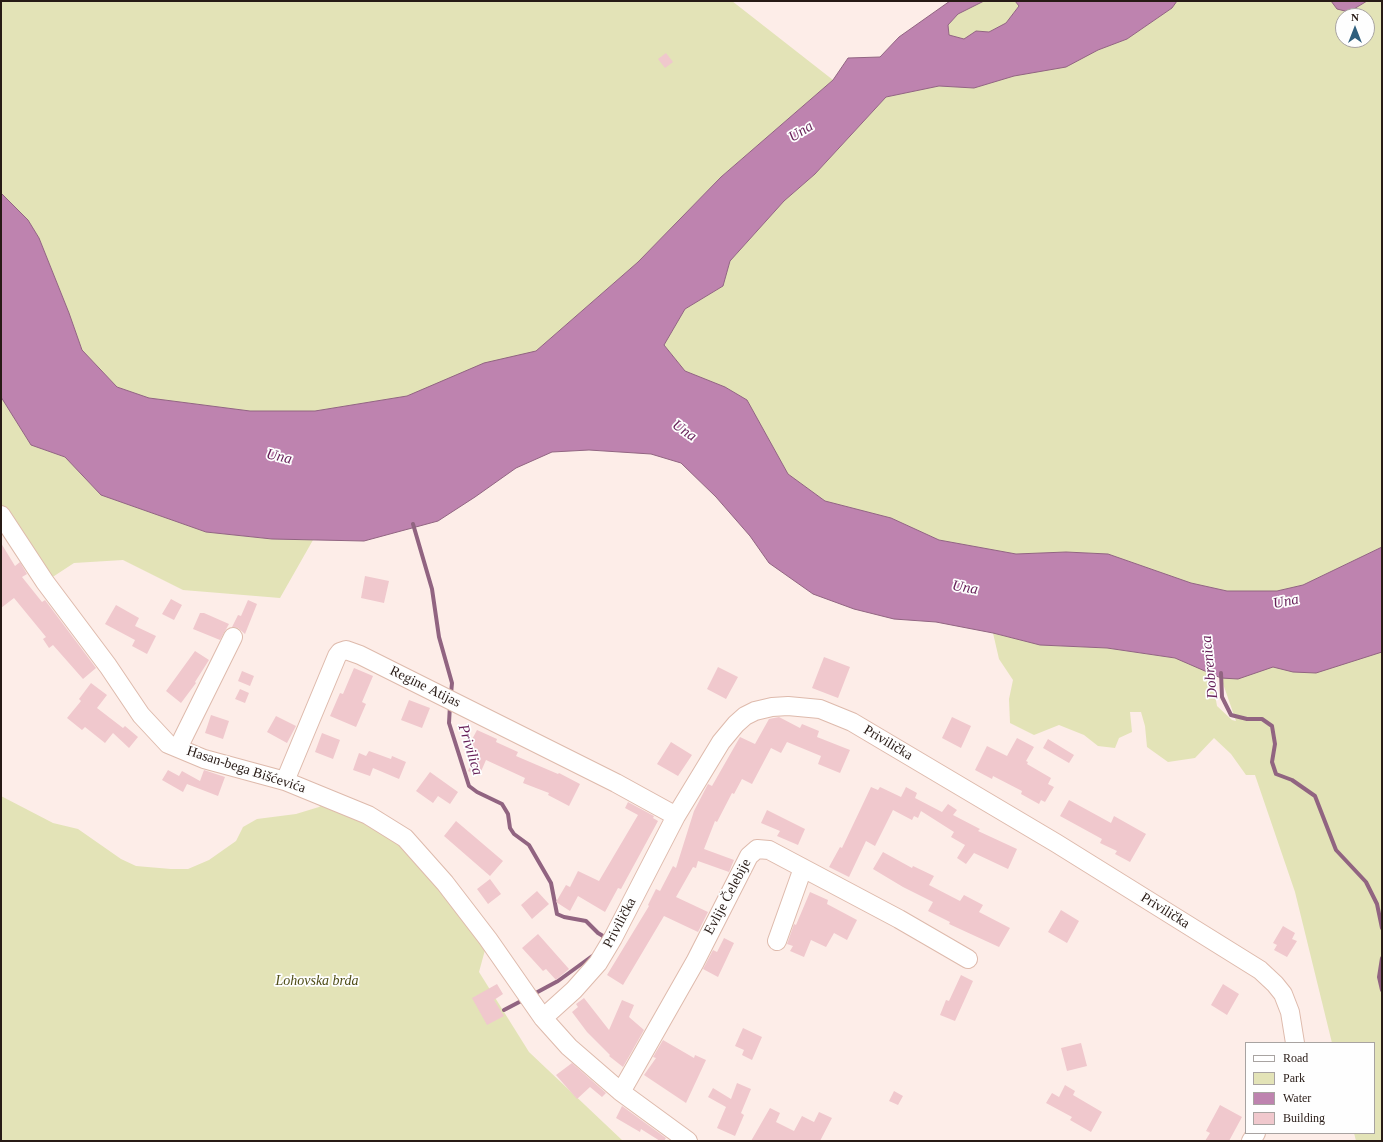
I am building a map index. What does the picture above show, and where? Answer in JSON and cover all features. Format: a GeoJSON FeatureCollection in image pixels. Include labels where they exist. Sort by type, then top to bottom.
{"type":"FeatureCollection","features":[{"type":"Feature","properties":{"kind":"street","name":"Hasan-bega Bišćevića"},"geometry":{"type":"LineString","coordinates":[[1,515],[45,582],[104,660],[141,715],[168,744],[204,758],[285,781],[368,815],[405,838],[445,883],[488,940],[543,1018]]}},
{"type":"Feature","properties":{"kind":"street"},"geometry":{"type":"LineString","coordinates":[[178,748],[233,637]]}},
{"type":"Feature","properties":{"kind":"street","name":"Regine Atijas"},"geometry":{"type":"LineString","coordinates":[[285,781],[337,656],[340,652],[346,650],[360,655],[588,768],[676,816]]}},
{"type":"Feature","properties":{"kind":"street","name":"Privilička"},"geometry":{"type":"LineString","coordinates":[[543,1018],[574,990],[598,963],[613,938],[676,816],[721,742],[745,716],[755,711],[772,707],[788,706],[820,709],[836,714],[1056,843],[1260,970],[1275,984],[1282,994],[1290,1012],[1295,1042]]}},
{"type":"Feature","properties":{"kind":"street","name":"Evlije Čelebije"},"geometry":{"type":"LineString","coordinates":[[621,1092],[695,962],[749,856],[757,849],[769,850],[900,919],[968,958]]}},
{"type":"Feature","properties":{"kind":"street"},"geometry":{"type":"LineString","coordinates":[[777,941],[803,868]]}},
{"type":"Feature","properties":{"kind":"street"},"geometry":{"type":"LineString","coordinates":[[543,1018],[569,1047],[621,1092],[688,1141]]}},
{"type":"Feature","properties":{"kind":"green space"},"geometry":{"type":"Polygon","coordinates":[[[1,1],[732,1],[833,80],[721,177],[638,262],[536,351],[407,396],[315,411],[250,411],[149,398],[117,387],[82,350],[39,238],[28,220],[1,193],[1,1]]]}},
{"type":"Feature","properties":{"kind":"green space"},"geometry":{"type":"Polygon","coordinates":[[[984,1],[1015,1],[1019,6],[1006,23],[989,32],[976,31],[965,39],[949,35],[948,25],[958,14],[984,1]]]}},
{"type":"Feature","properties":{"kind":"green space"},"geometry":{"type":"Polygon","coordinates":[[[1177,1],[1331,1],[1342,8],[1335,8],[1335,48],[1375,48],[1375,8],[1356,8],[1367,1],[1382,1],[1382,547],[1303,585],[1277,591],[1227,591],[1191,583],[1108,554],[1066,552],[1016,554],[939,540],[891,518],[825,501],[788,474],[747,400],[725,387],[685,371],[664,345],[685,309],[723,286],[730,261],[784,201],[815,174],[886,97],[939,86],[974,88],[1098,50],[1127,39],[1172,8],[1177,1]]]}},
{"type":"Feature","properties":{"kind":"green space"},"geometry":{"type":"Polygon","coordinates":[[[1,397],[31,445],[65,457],[101,495],[206,532],[271,539],[313,540],[280,598],[183,590],[123,560],[74,563],[45,582],[1,518],[1,397]]]}},
{"type":"Feature","properties":{"kind":"green space"},"geometry":{"type":"Polygon","coordinates":[[[993,633],[1040,645],[1107,648],[1175,658],[1211,672],[1217,706],[1232,720],[1236,721],[1221,678],[1382,633],[1382,1141],[1356,1141],[1354,1134],[1375,1134],[1375,1042],[1332,1042],[1295,892],[1255,775],[1246,775],[1231,754],[1214,738],[1195,758],[1168,762],[1147,747],[1145,726],[1141,712],[1130,712],[1132,732],[1119,738],[1115,748],[1098,746],[1084,735],[1059,725],[1034,735],[1010,723],[1009,699],[1013,680],[999,659],[993,633]]]}},
{"type":"Feature","properties":{"kind":"green space","name":"Lohovska brda"},"geometry":{"type":"Polygon","coordinates":[[[1,796],[53,823],[78,829],[121,859],[136,866],[171,869],[188,869],[209,860],[236,841],[243,827],[257,819],[296,814],[319,807],[329,799],[386,825],[488,939],[479,972],[529,1052],[623,1141],[1,1141],[1,796]]]}},
{"type":"Feature","properties":{"kind":"water","name":"Una"},"geometry":{"type":"Polygon","coordinates":[[[950,1],[984,1],[958,14],[948,25],[949,35],[964,39],[976,31],[989,32],[1006,23],[1019,6],[1015,1],[1177,1],[1172,8],[1127,39],[1098,50],[1066,67],[1014,76],[974,88],[939,86],[886,97],[815,174],[784,201],[730,261],[723,286],[685,309],[664,345],[685,371],[725,387],[747,400],[788,474],[825,501],[891,518],[939,540],[1016,554],[1066,552],[1108,554],[1191,583],[1227,591],[1277,591],[1303,585],[1382,547],[1382,652],[1316,673],[1293,672],[1273,667],[1238,679],[1221,678],[1175,658],[1107,648],[1040,645],[993,633],[936,622],[894,619],[854,609],[813,594],[769,563],[750,536],[716,497],[681,463],[651,454],[589,450],[552,452],[516,468],[438,521],[364,541],[272,539],[206,532],[101,495],[65,457],[31,445],[1,397],[1,193],[28,220],[39,238],[82,350],[117,387],[149,398],[250,411],[315,411],[407,396],[484,363],[536,351],[638,262],[721,177],[833,80],[848,58],[880,57],[899,37],[950,1]]]}},
{"type":"Feature","properties":{"kind":"water"},"geometry":{"type":"Polygon","coordinates":[[[1331,1],[1367,1],[1356,8],[1336,8],[1331,1]]]}},
{"type":"Feature","properties":{"kind":"building"},"geometry":{"type":"Polygon","coordinates":[[[666,53],[673,62],[665,68],[658,59],[666,53]]]}},
{"type":"Feature","properties":{"kind":"building"},"geometry":{"type":"Polygon","coordinates":[[[1,543],[15,566],[20,562],[27,574],[22,577],[42,602],[45,600],[96,668],[83,679],[53,645],[49,648],[43,639],[46,637],[14,598],[1,608],[1,543]]]}},
{"type":"Feature","properties":{"kind":"building"},"geometry":{"type":"Polygon","coordinates":[[[365,576],[389,581],[384,603],[361,598],[365,576]]]}},
{"type":"Feature","properties":{"kind":"building"},"geometry":{"type":"Polygon","coordinates":[[[171,599],[182,605],[174,620],[162,614],[171,599]]]}},
{"type":"Feature","properties":{"kind":"building"},"geometry":{"type":"Polygon","coordinates":[[[248,600],[257,604],[245,634],[238,628],[232,627],[238,615],[241,616],[248,600]]]}},
{"type":"Feature","properties":{"kind":"building"},"geometry":{"type":"Polygon","coordinates":[[[116,605],[139,618],[135,626],[156,636],[147,654],[132,646],[135,640],[105,624],[116,605]]]}},
{"type":"Feature","properties":{"kind":"building"},"geometry":{"type":"Polygon","coordinates":[[[200,613],[204,613],[229,624],[220,640],[193,629],[200,613]]]}},
{"type":"Feature","properties":{"kind":"building"},"geometry":{"type":"Polygon","coordinates":[[[195,651],[209,660],[195,682],[196,683],[181,703],[166,691],[195,651]]]}},
{"type":"Feature","properties":{"kind":"building"},"geometry":{"type":"Polygon","coordinates":[[[824,657],[850,667],[838,698],[812,688],[824,657]]]}},
{"type":"Feature","properties":{"kind":"building"},"geometry":{"type":"Polygon","coordinates":[[[718,667],[738,677],[726,699],[707,689],[718,667]]]}},
{"type":"Feature","properties":{"kind":"building"},"geometry":{"type":"Polygon","coordinates":[[[354,668],[373,676],[362,702],[366,704],[356,727],[330,716],[340,693],[343,694],[354,668]]]}},
{"type":"Feature","properties":{"kind":"building"},"geometry":{"type":"Polygon","coordinates":[[[242,671],[254,676],[250,686],[238,681],[242,671]]]}},
{"type":"Feature","properties":{"kind":"building"},"geometry":{"type":"Polygon","coordinates":[[[91,683],[107,695],[97,708],[123,728],[125,726],[138,737],[129,748],[113,733],[105,743],[85,727],[82,730],[67,718],[81,701],[79,699],[91,683]]]}},
{"type":"Feature","properties":{"kind":"building"},"geometry":{"type":"Polygon","coordinates":[[[240,689],[249,693],[245,703],[235,699],[240,689]]]}},
{"type":"Feature","properties":{"kind":"building"},"geometry":{"type":"Polygon","coordinates":[[[409,700],[430,708],[422,728],[401,720],[409,700]]]}},
{"type":"Feature","properties":{"kind":"building"},"geometry":{"type":"Polygon","coordinates":[[[211,715],[229,721],[223,739],[205,733],[211,715]]]}},
{"type":"Feature","properties":{"kind":"building"},"geometry":{"type":"Polygon","coordinates":[[[276,716],[296,726],[287,743],[267,732],[276,716]]]}},
{"type":"Feature","properties":{"kind":"building"},"geometry":{"type":"Polygon","coordinates":[[[779,717],[800,728],[802,724],[819,731],[817,737],[850,750],[840,773],[818,764],[821,756],[787,742],[781,753],[771,748],[752,784],[742,779],[734,794],[732,793],[717,822],[715,821],[704,849],[734,860],[729,872],[698,861],[696,868],[693,867],[676,897],[708,912],[698,932],[664,916],[623,985],[607,975],[649,906],[648,905],[656,889],[660,891],[673,866],[676,868],[694,811],[708,784],[712,786],[740,737],[755,744],[769,719],[779,717]]]}},
{"type":"Feature","properties":{"kind":"building"},"geometry":{"type":"Polygon","coordinates":[[[952,717],[971,726],[961,748],[942,738],[952,717]]]}},
{"type":"Feature","properties":{"kind":"building"},"geometry":{"type":"Polygon","coordinates":[[[477,730],[497,739],[496,742],[518,752],[516,756],[558,774],[559,773],[580,784],[569,806],[548,795],[549,793],[523,783],[525,778],[486,760],[479,776],[468,771],[477,751],[468,747],[477,730]]]}},
{"type":"Feature","properties":{"kind":"building"},"geometry":{"type":"Polygon","coordinates":[[[322,733],[340,740],[333,759],[315,752],[322,733]]]}},
{"type":"Feature","properties":{"kind":"building"},"geometry":{"type":"Polygon","coordinates":[[[1017,738],[1034,747],[1026,761],[1028,762],[1027,764],[1051,778],[1048,784],[1054,787],[1045,802],[1041,800],[1039,804],[1021,794],[1022,791],[993,776],[992,779],[975,770],[987,746],[1007,756],[1017,738]]]}},
{"type":"Feature","properties":{"kind":"building"},"geometry":{"type":"Polygon","coordinates":[[[1048,739],[1074,755],[1069,763],[1043,748],[1048,739]]]}},
{"type":"Feature","properties":{"kind":"building"},"geometry":{"type":"Polygon","coordinates":[[[671,742],[692,755],[678,776],[657,764],[671,742]]]}},
{"type":"Feature","properties":{"kind":"building"},"geometry":{"type":"Polygon","coordinates":[[[369,751],[391,759],[392,756],[406,762],[399,779],[373,768],[370,776],[353,770],[359,753],[366,756],[369,751]]]}},
{"type":"Feature","properties":{"kind":"building"},"geometry":{"type":"Polygon","coordinates":[[[168,770],[179,776],[182,771],[200,781],[204,770],[225,777],[218,796],[187,784],[183,792],[162,780],[168,770]]]}},
{"type":"Feature","properties":{"kind":"building"},"geometry":{"type":"Polygon","coordinates":[[[430,772],[458,792],[450,804],[438,796],[433,803],[416,791],[430,772]]]}},
{"type":"Feature","properties":{"kind":"building"},"geometry":{"type":"Polygon","coordinates":[[[871,787],[878,790],[880,787],[901,797],[906,787],[917,793],[915,798],[942,812],[948,804],[957,810],[953,815],[980,829],[978,831],[1017,849],[1008,869],[974,853],[966,864],[957,858],[965,845],[951,837],[954,832],[921,811],[918,818],[914,816],[912,820],[893,810],[875,846],[866,841],[849,877],[829,867],[840,847],[842,848],[871,787]]]}},
{"type":"Feature","properties":{"kind":"building"},"geometry":{"type":"Polygon","coordinates":[[[1069,800],[1111,823],[1114,816],[1146,834],[1130,862],[1115,854],[1117,851],[1100,843],[1102,839],[1060,816],[1069,800]]]}},
{"type":"Feature","properties":{"kind":"building"},"geometry":{"type":"Polygon","coordinates":[[[628,802],[654,816],[653,818],[658,821],[621,889],[618,888],[605,912],[578,896],[570,911],[556,902],[566,885],[570,887],[578,871],[599,881],[638,815],[625,808],[628,802]]]}},
{"type":"Feature","properties":{"kind":"building"},"geometry":{"type":"Polygon","coordinates":[[[767,810],[805,829],[798,845],[777,836],[780,831],[761,823],[767,810]]]}},
{"type":"Feature","properties":{"kind":"building"},"geometry":{"type":"Polygon","coordinates":[[[456,821],[503,861],[490,876],[444,836],[456,821]]]}},
{"type":"Feature","properties":{"kind":"building"},"geometry":{"type":"Polygon","coordinates":[[[883,852],[912,868],[913,866],[934,876],[929,885],[960,901],[964,895],[983,905],[979,912],[1010,928],[999,947],[949,924],[950,922],[928,911],[933,902],[903,887],[873,869],[883,852]]]}},
{"type":"Feature","properties":{"kind":"building"},"geometry":{"type":"Polygon","coordinates":[[[490,879],[501,894],[488,904],[477,889],[490,879]]]}},
{"type":"Feature","properties":{"kind":"building"},"geometry":{"type":"Polygon","coordinates":[[[537,891],[549,904],[532,919],[521,905],[537,891]]]}},
{"type":"Feature","properties":{"kind":"building"},"geometry":{"type":"Polygon","coordinates":[[[810,892],[828,900],[827,904],[857,920],[847,940],[834,933],[826,947],[811,940],[804,957],[790,951],[793,946],[787,944],[794,924],[796,925],[810,892]]]}},
{"type":"Feature","properties":{"kind":"building"},"geometry":{"type":"Polygon","coordinates":[[[1061,910],[1079,921],[1067,943],[1048,932],[1061,910]]]}},
{"type":"Feature","properties":{"kind":"building"},"geometry":{"type":"Polygon","coordinates":[[[1283,926],[1295,933],[1292,939],[1297,941],[1287,957],[1274,950],[1277,945],[1273,943],[1283,926]]]}},
{"type":"Feature","properties":{"kind":"building"},"geometry":{"type":"Polygon","coordinates":[[[538,934],[569,969],[556,980],[546,969],[543,971],[522,948],[538,934]]]}},
{"type":"Feature","properties":{"kind":"building"},"geometry":{"type":"Polygon","coordinates":[[[724,938],[734,943],[718,977],[703,969],[713,950],[717,952],[724,938]]]}},
{"type":"Feature","properties":{"kind":"building"},"geometry":{"type":"Polygon","coordinates":[[[961,975],[973,981],[955,1021],[940,1015],[946,1000],[949,1001],[961,975]]]}},
{"type":"Feature","properties":{"kind":"building"},"geometry":{"type":"Polygon","coordinates":[[[497,984],[503,994],[494,1000],[504,1016],[487,1025],[472,998],[497,984]]]}},
{"type":"Feature","properties":{"kind":"building"},"geometry":{"type":"Polygon","coordinates":[[[1223,984],[1239,994],[1227,1015],[1211,1005],[1223,984]]]}},
{"type":"Feature","properties":{"kind":"building"},"geometry":{"type":"Polygon","coordinates":[[[584,998],[609,1030],[622,1000],[634,1005],[629,1017],[644,1030],[623,1067],[609,1056],[610,1055],[587,1032],[572,1012],[578,1007],[576,1004],[584,998]]]}},
{"type":"Feature","properties":{"kind":"building"},"geometry":{"type":"Polygon","coordinates":[[[743,1028],[762,1037],[752,1060],[742,1055],[744,1050],[735,1046],[743,1028]]]}},
{"type":"Feature","properties":{"kind":"building"},"geometry":{"type":"Polygon","coordinates":[[[663,1040],[694,1058],[695,1055],[706,1060],[686,1103],[644,1075],[656,1058],[653,1057],[663,1040]]]}},
{"type":"Feature","properties":{"kind":"building"},"geometry":{"type":"Polygon","coordinates":[[[1081,1043],[1087,1066],[1067,1071],[1061,1048],[1081,1043]]]}},
{"type":"Feature","properties":{"kind":"building"},"geometry":{"type":"Polygon","coordinates":[[[572,1063],[606,1093],[602,1097],[590,1087],[577,1099],[556,1075],[572,1063]]]}},
{"type":"Feature","properties":{"kind":"building"},"geometry":{"type":"Polygon","coordinates":[[[737,1083],[751,1089],[741,1113],[744,1115],[735,1136],[717,1128],[726,1107],[708,1097],[713,1088],[731,1099],[737,1083]]]}},
{"type":"Feature","properties":{"kind":"building"},"geometry":{"type":"Polygon","coordinates":[[[1065,1085],[1075,1091],[1073,1095],[1102,1112],[1091,1132],[1070,1120],[1072,1117],[1046,1103],[1052,1093],[1059,1097],[1065,1085]]]}},
{"type":"Feature","properties":{"kind":"building"},"geometry":{"type":"Polygon","coordinates":[[[894,1091],[903,1096],[898,1105],[889,1101],[894,1091]]]}},
{"type":"Feature","properties":{"kind":"building"},"geometry":{"type":"Polygon","coordinates":[[[1220,1105],[1242,1117],[1229,1141],[1205,1141],[1210,1133],[1206,1131],[1220,1105]]]}},
{"type":"Feature","properties":{"kind":"building"},"geometry":{"type":"Polygon","coordinates":[[[622,1106],[666,1138],[664,1141],[660,1141],[641,1129],[640,1132],[616,1118],[622,1106]]]}},
{"type":"Feature","properties":{"kind":"building"},"geometry":{"type":"Polygon","coordinates":[[[770,1108],[780,1113],[776,1122],[794,1131],[802,1116],[814,1122],[819,1112],[832,1118],[820,1141],[751,1141],[770,1108]]]}},
{"type":"Feature","properties":{"kind":"waterway","name":"Privilica"},"geometry":{"type":"LineString","coordinates":[[413,524],[432,589],[439,637],[452,683],[451,694]]}},
{"type":"Feature","properties":{"kind":"waterway","name":"Dobrenica"},"geometry":{"type":"LineString","coordinates":[[1221,673],[1222,697],[1231,715],[1247,719],[1262,719],[1272,726],[1275,744],[1272,762],[1276,774],[1292,780],[1315,796],[1336,850],[1366,882],[1377,904],[1382,928]]}},
{"type":"Feature","properties":{"kind":"waterway","name":"Privilica"},"geometry":{"type":"LineString","coordinates":[[450,705],[449,723],[469,786],[477,792],[502,804],[508,814],[510,828],[514,834],[529,845],[551,883],[557,914],[564,917],[586,921],[603,936],[604,941]]}},
{"type":"Feature","properties":{"kind":"waterway","name":"Privilica"},"geometry":{"type":"LineString","coordinates":[[532,995],[558,981],[595,954]]}},
{"type":"Feature","properties":{"kind":"waterway","name":"Dobrenica"},"geometry":{"type":"LineString","coordinates":[[1382,958],[1379,977],[1382,990]]}},
{"type":"Feature","properties":{"kind":"waterway","name":"Privilica"},"geometry":{"type":"LineString","coordinates":[[504,1010],[525,999]]}}]}
